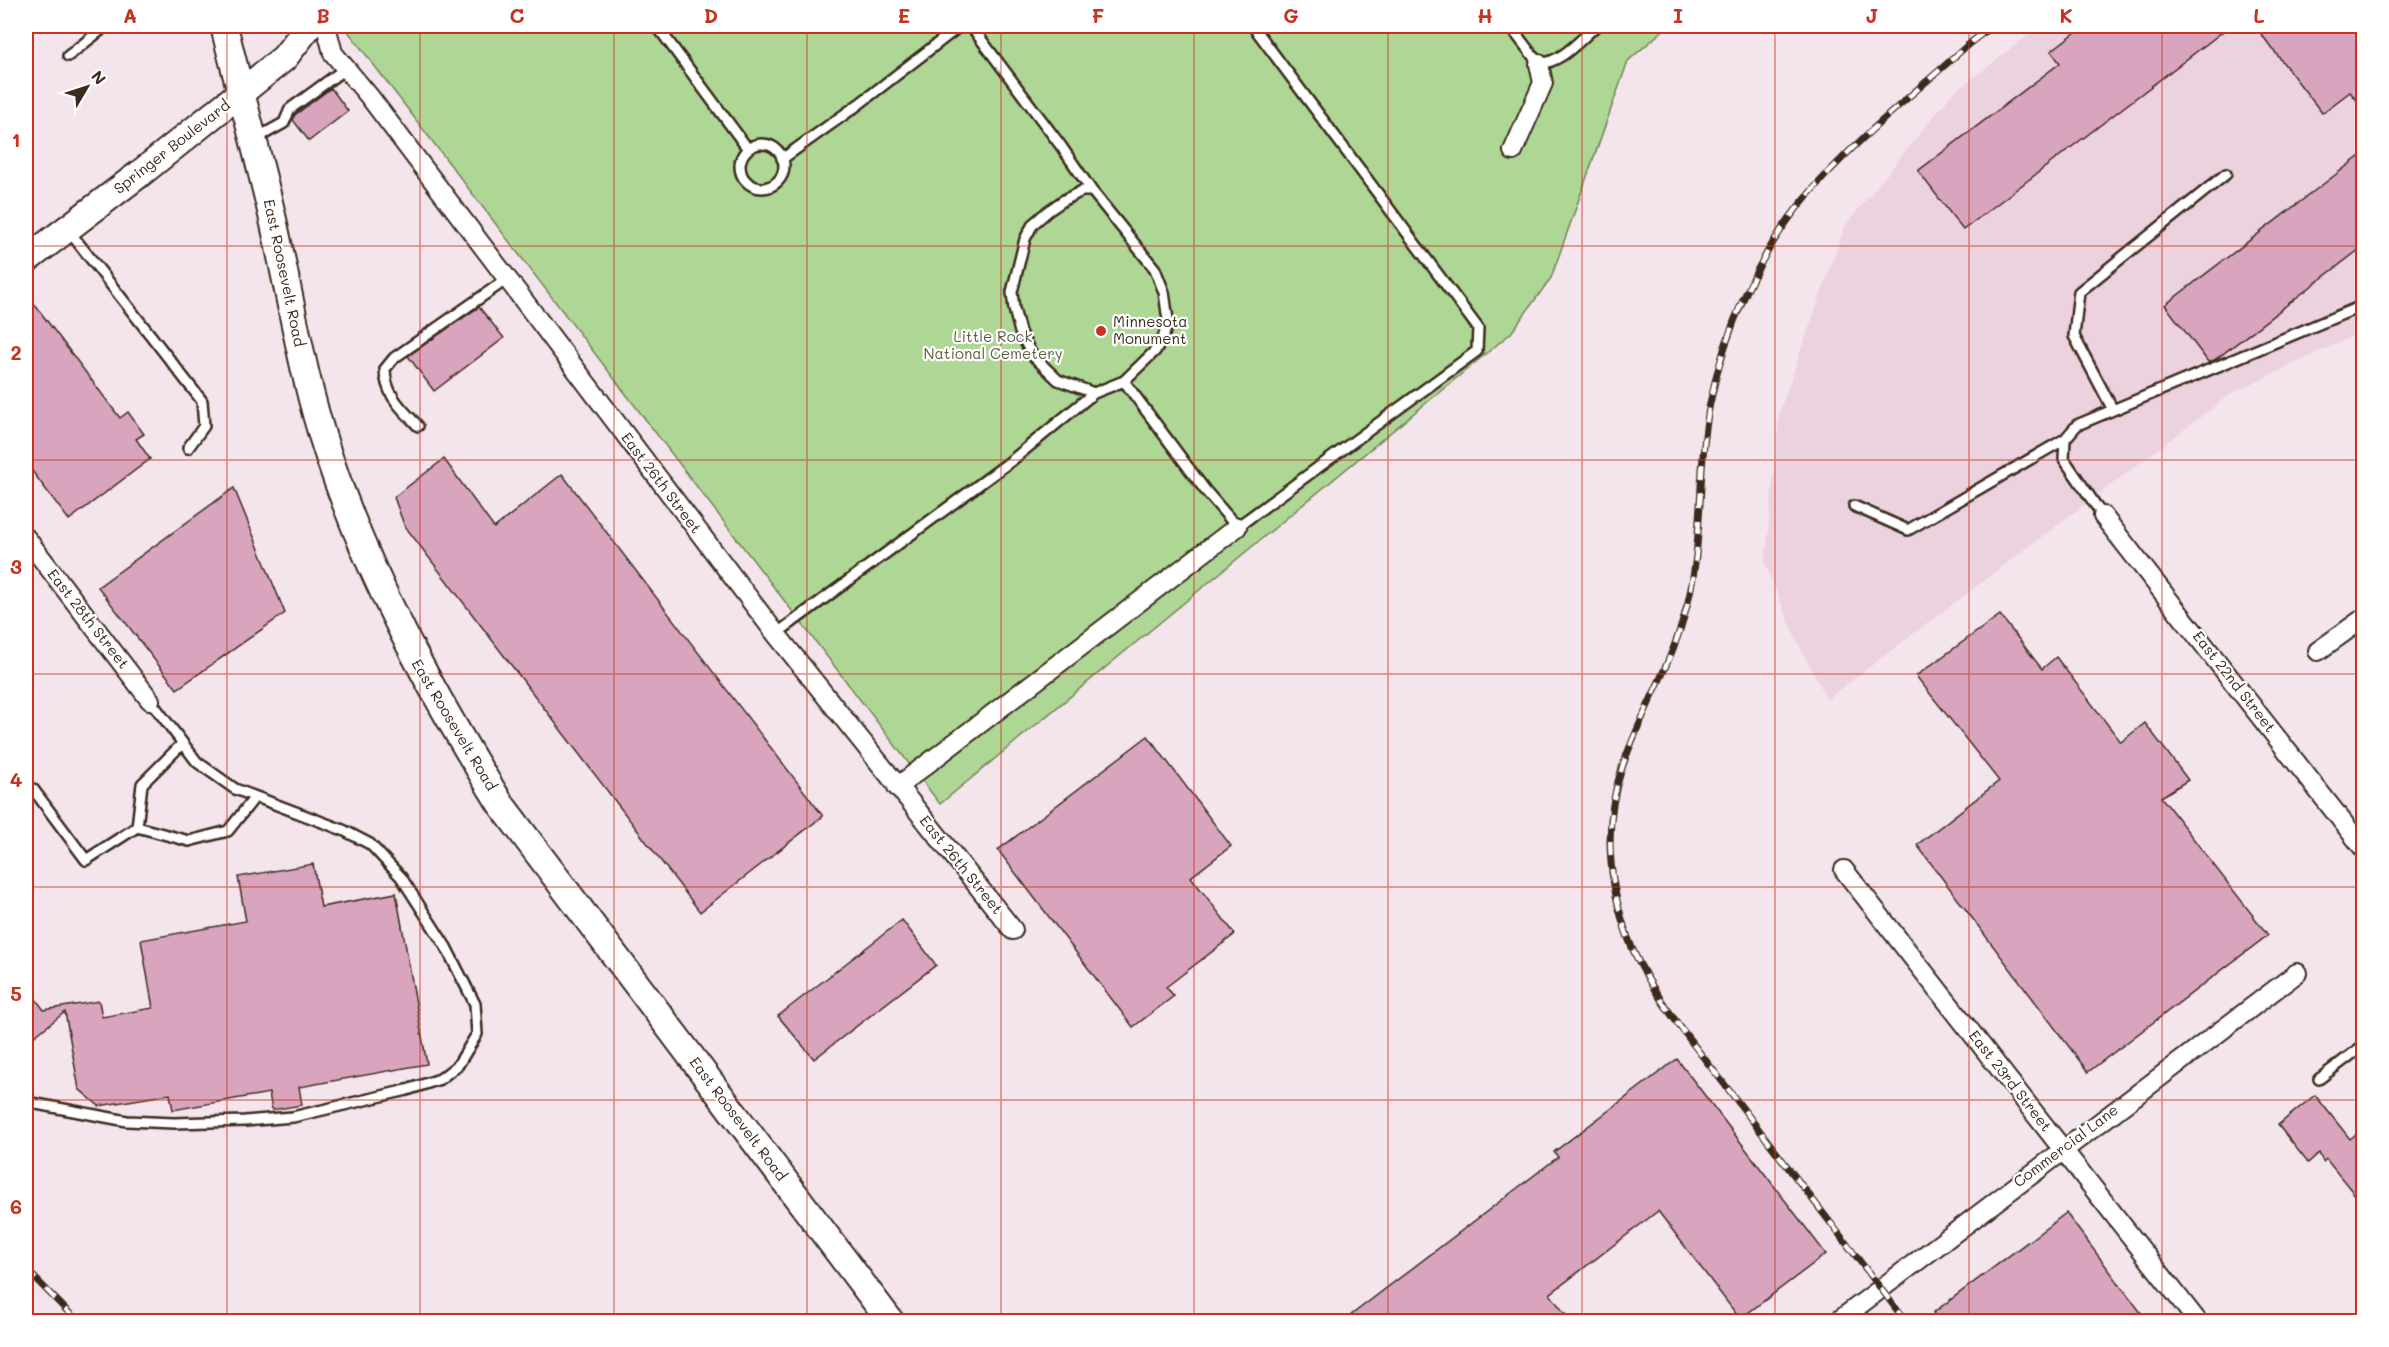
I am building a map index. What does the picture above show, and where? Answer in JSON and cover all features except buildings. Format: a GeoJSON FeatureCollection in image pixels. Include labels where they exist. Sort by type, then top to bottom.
{"type":"FeatureCollection","features":[{"type":"Feature","properties":{"kind":"main road","name":"East Roosevelt Road"},"geometry":{"type":"LineString","coordinates":[[224,26],[274,222],[319,426],[357,532],[416,662],[500,803],[891,1322]]}},
{"type":"Feature","properties":{"kind":"main road","name":"Springer Boulevard"},"geometry":{"type":"LineString","coordinates":[[26,260],[284,58],[309,26]]}},
{"type":"Feature","properties":{"kind":"street","name":"East 26th Street"},"geometry":{"type":"LineString","coordinates":[[326,26],[333,53],[369,96],[776,634],[1013,930]]}},
{"type":"Feature","properties":{"kind":"street"},"geometry":{"type":"LineString","coordinates":[[1513,151],[1543,83],[1539,64]]}},
{"type":"Feature","properties":{"kind":"street","name":"East 22nd Street"},"geometry":{"type":"LineString","coordinates":[[2103,516],[2364,849]]}},
{"type":"Feature","properties":{"kind":"street"},"geometry":{"type":"LineString","coordinates":[[897,787],[1237,527]]}},
{"type":"Feature","properties":{"kind":"street","name":"East 28th Street"},"geometry":{"type":"LineString","coordinates":[[26,538],[150,700]]}},
{"type":"Feature","properties":{"kind":"street"},"geometry":{"type":"LineString","coordinates":[[2318,651],[2364,618]]}},
{"type":"Feature","properties":{"kind":"street","name":"East 23rd Street"},"geometry":{"type":"LineString","coordinates":[[1844,870],[2198,1322]]}},
{"type":"Feature","properties":{"kind":"street","name":"Commercial Lane"},"geometry":{"type":"LineString","coordinates":[[1837,1322],[1861,1315],[2064,1148],[2296,973]]}},
{"type":"Feature","properties":{"kind":"lane"},"geometry":{"type":"LineString","coordinates":[[68,56],[106,26]]}},
{"type":"Feature","properties":{"kind":"lane"},"geometry":{"type":"LineString","coordinates":[[657,26],[748,149]]}},
{"type":"Feature","properties":{"kind":"lane"},"geometry":{"type":"LineString","coordinates":[[782,159],[859,104],[960,26]]}},
{"type":"Feature","properties":{"kind":"lane"},"geometry":{"type":"LineString","coordinates":[[776,634],[1011,461],[1094,393],[1124,381],[1150,358],[1163,339],[1168,320],[1164,292],[1155,269],[1092,191],[1062,146],[971,26]]}},
{"type":"Feature","properties":{"kind":"lane"},"geometry":{"type":"LineString","coordinates":[[1124,381],[1205,490],[1237,527],[1477,351],[1478,328],[1253,26]]}},
{"type":"Feature","properties":{"kind":"lane"},"geometry":{"type":"LineString","coordinates":[[1510,26],[1539,64],[1550,63],[1560,58],[1596,26]]}},
{"type":"Feature","properties":{"kind":"lane"},"geometry":{"type":"LineString","coordinates":[[252,141],[284,123],[291,109],[346,68]]}},
{"type":"Feature","properties":{"kind":"lane"},"geometry":{"type":"LineString","coordinates":[[761,144],[767,145],[774,148],[782,159],[783,173],[774,185],[759,188],[752,186],[742,176],[740,162],[748,149],[761,144]]}},
{"type":"Feature","properties":{"kind":"lane"},"geometry":{"type":"LineString","coordinates":[[2113,410],[2074,336],[2079,292],[2226,174]]}},
{"type":"Feature","properties":{"kind":"lane"},"geometry":{"type":"LineString","coordinates":[[1092,191],[1082,191],[1064,200],[1034,224],[1025,239],[1012,292],[1020,332],[1032,355],[1058,380],[1094,393]]}},
{"type":"Feature","properties":{"kind":"lane"},"geometry":{"type":"LineString","coordinates":[[67,229],[202,401],[204,426],[188,448]]}},
{"type":"Feature","properties":{"kind":"lane"},"geometry":{"type":"LineString","coordinates":[[418,426],[392,399],[385,380],[385,369],[394,358],[507,279]]}},
{"type":"Feature","properties":{"kind":"lane"},"geometry":{"type":"LineString","coordinates":[[1854,506],[1908,530],[2065,440],[2077,425],[2364,305]]}},
{"type":"Feature","properties":{"kind":"lane"},"geometry":{"type":"LineString","coordinates":[[2065,440],[2064,459],[2103,516]]}},
{"type":"Feature","properties":{"kind":"lane"},"geometry":{"type":"LineString","coordinates":[[26,1102],[127,1121],[174,1123],[293,1117],[407,1090],[440,1079],[458,1065],[477,1034],[475,1005],[446,946],[401,877],[370,844],[343,830],[235,789],[197,762],[150,700]]}},
{"type":"Feature","properties":{"kind":"lane"},"geometry":{"type":"LineString","coordinates":[[137,827],[142,784],[182,744]]}},
{"type":"Feature","properties":{"kind":"lane"},"geometry":{"type":"LineString","coordinates":[[26,795],[33,789],[86,860],[137,827],[189,841],[228,831],[255,797]]}},
{"type":"Feature","properties":{"kind":"lane"},"geometry":{"type":"LineString","coordinates":[[2319,1079],[2364,1045]]}},
{"type":"Feature","properties":{"kind":"shaded area"},"geometry":{"type":"Polygon","coordinates":[[[2041,26],[2363,26],[2363,331],[2232,393],[1827,699],[1797,641],[1765,564],[1780,410],[1845,226],[1952,94],[2041,26]]]}},
{"type":"Feature","properties":{"kind":"green space","name":"Little Rock National Cemetery"},"geometry":{"type":"Polygon","coordinates":[[[344,26],[1668,26],[1628,61],[1551,278],[1511,333],[940,804],[344,26]]]}},
{"type":"Feature","properties":{"kind":"railway"},"geometry":{"type":"LineString","coordinates":[[1906,1322],[1682,1030],[1643,970],[1625,929],[1615,889],[1610,849],[1612,808],[1629,749],[1684,617],[1695,564],[1703,457],[1710,403],[1716,375],[1734,320],[1759,267],[1789,218],[1826,175],[1886,117],[1992,26]]}},
{"type":"Feature","properties":{"kind":"railway"},"geometry":{"type":"LineString","coordinates":[[26,1269],[78,1322]]}},
{"type":"Feature","properties":{"kind":"place","name":"Minnesota Monument"},"geometry":{"type":"Point","coordinates":[1101,331]}}]}
